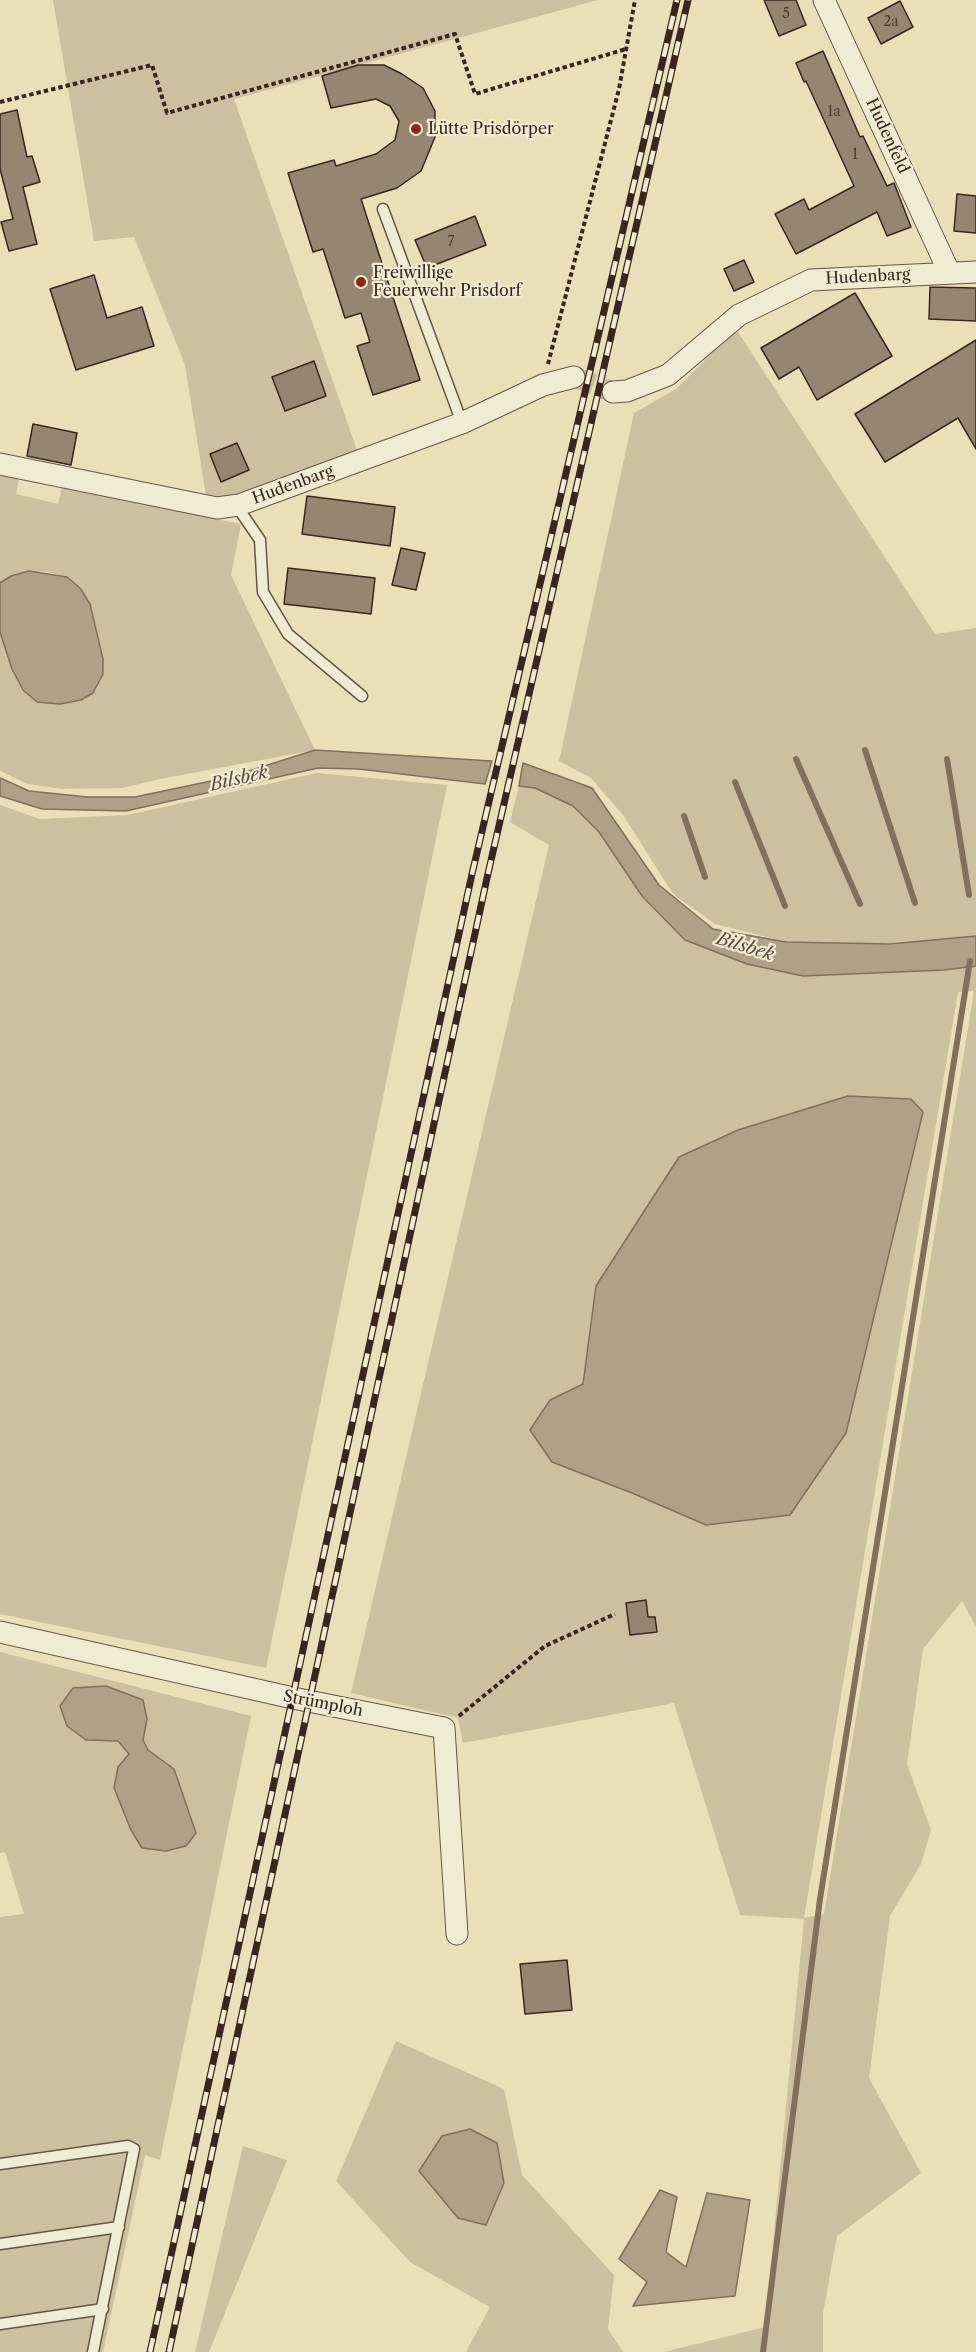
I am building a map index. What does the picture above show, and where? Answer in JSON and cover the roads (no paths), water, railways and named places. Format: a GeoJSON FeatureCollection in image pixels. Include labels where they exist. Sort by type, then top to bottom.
{"type":"FeatureCollection","features":[{"type":"Feature","properties":{"kind":"street","name":"Hudenfeld"},"geometry":{"type":"LineString","coordinates":[[824,0],[949,272]]}},
{"type":"Feature","properties":{"kind":"street","name":"Hudenbarg"},"geometry":{"type":"LineString","coordinates":[[613,392],[627,391],[668,375],[739,315],[811,280],[949,272],[976,273]]}},
{"type":"Feature","properties":{"kind":"street","name":"Hudenbarg"},"geometry":{"type":"LineString","coordinates":[[0,464],[217,508],[236,505],[462,423],[543,385],[574,377]]}},
{"type":"Feature","properties":{"kind":"street","name":"Strümploh"},"geometry":{"type":"LineString","coordinates":[[0,1632],[293,1698],[444,1728],[456,1934]]}},
{"type":"Feature","properties":{"kind":"lane"},"geometry":{"type":"LineString","coordinates":[[383,209],[462,423]]}},
{"type":"Feature","properties":{"kind":"lane"},"geometry":{"type":"LineString","coordinates":[[236,505],[260,540],[263,592],[288,634],[362,696]]}},
{"type":"Feature","properties":{"kind":"lane"},"geometry":{"type":"LineString","coordinates":[[0,2164],[128,2146],[134,2149],[93,2352]]}},
{"type":"Feature","properties":{"kind":"lane"},"geometry":{"type":"LineString","coordinates":[[0,2244],[119,2227]]}},
{"type":"Feature","properties":{"kind":"lane"},"geometry":{"type":"LineString","coordinates":[[0,2324],[103,2309]]}},
{"type":"Feature","properties":{"kind":"water"},"geometry":{"type":"Polygon","coordinates":[[[29,571],[67,577],[80,588],[90,604],[103,659],[103,674],[93,693],[81,700],[60,704],[37,702],[23,690],[12,669],[0,632],[0,583],[11,576],[29,571]]]}},
{"type":"Feature","properties":{"kind":"water","name":"Bilsbek"},"geometry":{"type":"Polygon","coordinates":[[[315,750],[492,761],[485,784],[359,769],[318,768],[126,811],[42,809],[0,796],[0,778],[29,791],[88,797],[135,797],[230,777],[315,750]]]}},
{"type":"Feature","properties":{"kind":"water","name":"Bilsbek"},"geometry":{"type":"Polygon","coordinates":[[[523,763],[592,788],[659,885],[713,929],[786,942],[890,944],[976,936],[976,966],[944,970],[803,976],[747,964],[685,940],[642,896],[599,832],[573,806],[535,788],[519,786],[523,763]]]}},
{"type":"Feature","properties":{"kind":"water"},"geometry":{"type":"Polygon","coordinates":[[[848,1096],[911,1099],[923,1112],[846,1433],[790,1515],[706,1525],[552,1462],[530,1430],[550,1400],[583,1384],[596,1286],[679,1157],[738,1130],[848,1096]]]}},
{"type":"Feature","properties":{"kind":"water"},"geometry":{"type":"Polygon","coordinates":[[[106,1686],[143,1700],[147,1719],[143,1740],[148,1750],[174,1769],[196,1833],[186,1846],[166,1851],[142,1848],[131,1830],[114,1788],[118,1767],[129,1754],[118,1741],[86,1740],[67,1726],[60,1706],[73,1688],[106,1686]]]}},
{"type":"Feature","properties":{"kind":"water"},"geometry":{"type":"Polygon","coordinates":[[[470,2129],[497,2143],[504,2183],[486,2225],[458,2218],[419,2171],[442,2136],[470,2129]]]}},
{"type":"Feature","properties":{"kind":"water"},"geometry":{"type":"Polygon","coordinates":[[[660,2190],[677,2197],[666,2252],[686,2267],[707,2193],[750,2200],[735,2296],[633,2306],[647,2282],[619,2259],[660,2190]]]}},
{"type":"Feature","properties":{"kind":"waterway"},"geometry":{"type":"LineString","coordinates":[[865,750],[915,903]]}},
{"type":"Feature","properties":{"kind":"waterway"},"geometry":{"type":"LineString","coordinates":[[796,759],[860,904]]}},
{"type":"Feature","properties":{"kind":"waterway"},"geometry":{"type":"LineString","coordinates":[[947,759],[969,895]]}},
{"type":"Feature","properties":{"kind":"waterway"},"geometry":{"type":"LineString","coordinates":[[735,782],[785,906]]}},
{"type":"Feature","properties":{"kind":"waterway"},"geometry":{"type":"LineString","coordinates":[[684,816],[705,877]]}},
{"type":"Feature","properties":{"kind":"waterway"},"geometry":{"type":"LineString","coordinates":[[763,2352],[820,1899],[970,961]]}},
{"type":"Feature","properties":{"kind":"tunnel"},"geometry":{"type":"LineString","coordinates":[[574,377],[613,392]]}},
{"type":"Feature","properties":{"kind":"railway"},"geometry":{"type":"LineString","coordinates":[[150,2352],[472,874],[677,0]]}},
{"type":"Feature","properties":{"kind":"railway"},"geometry":{"type":"LineString","coordinates":[[169,2352],[487,878],[688,0]]}},
{"type":"Feature","properties":{"kind":"place","name":"Lütte Prisdörper"},"geometry":{"type":"Point","coordinates":[416,129]}},
{"type":"Feature","properties":{"kind":"place","name":"Freiwillige Feuerwehr Prisdorf"},"geometry":{"type":"Point","coordinates":[361,282]}}]}
